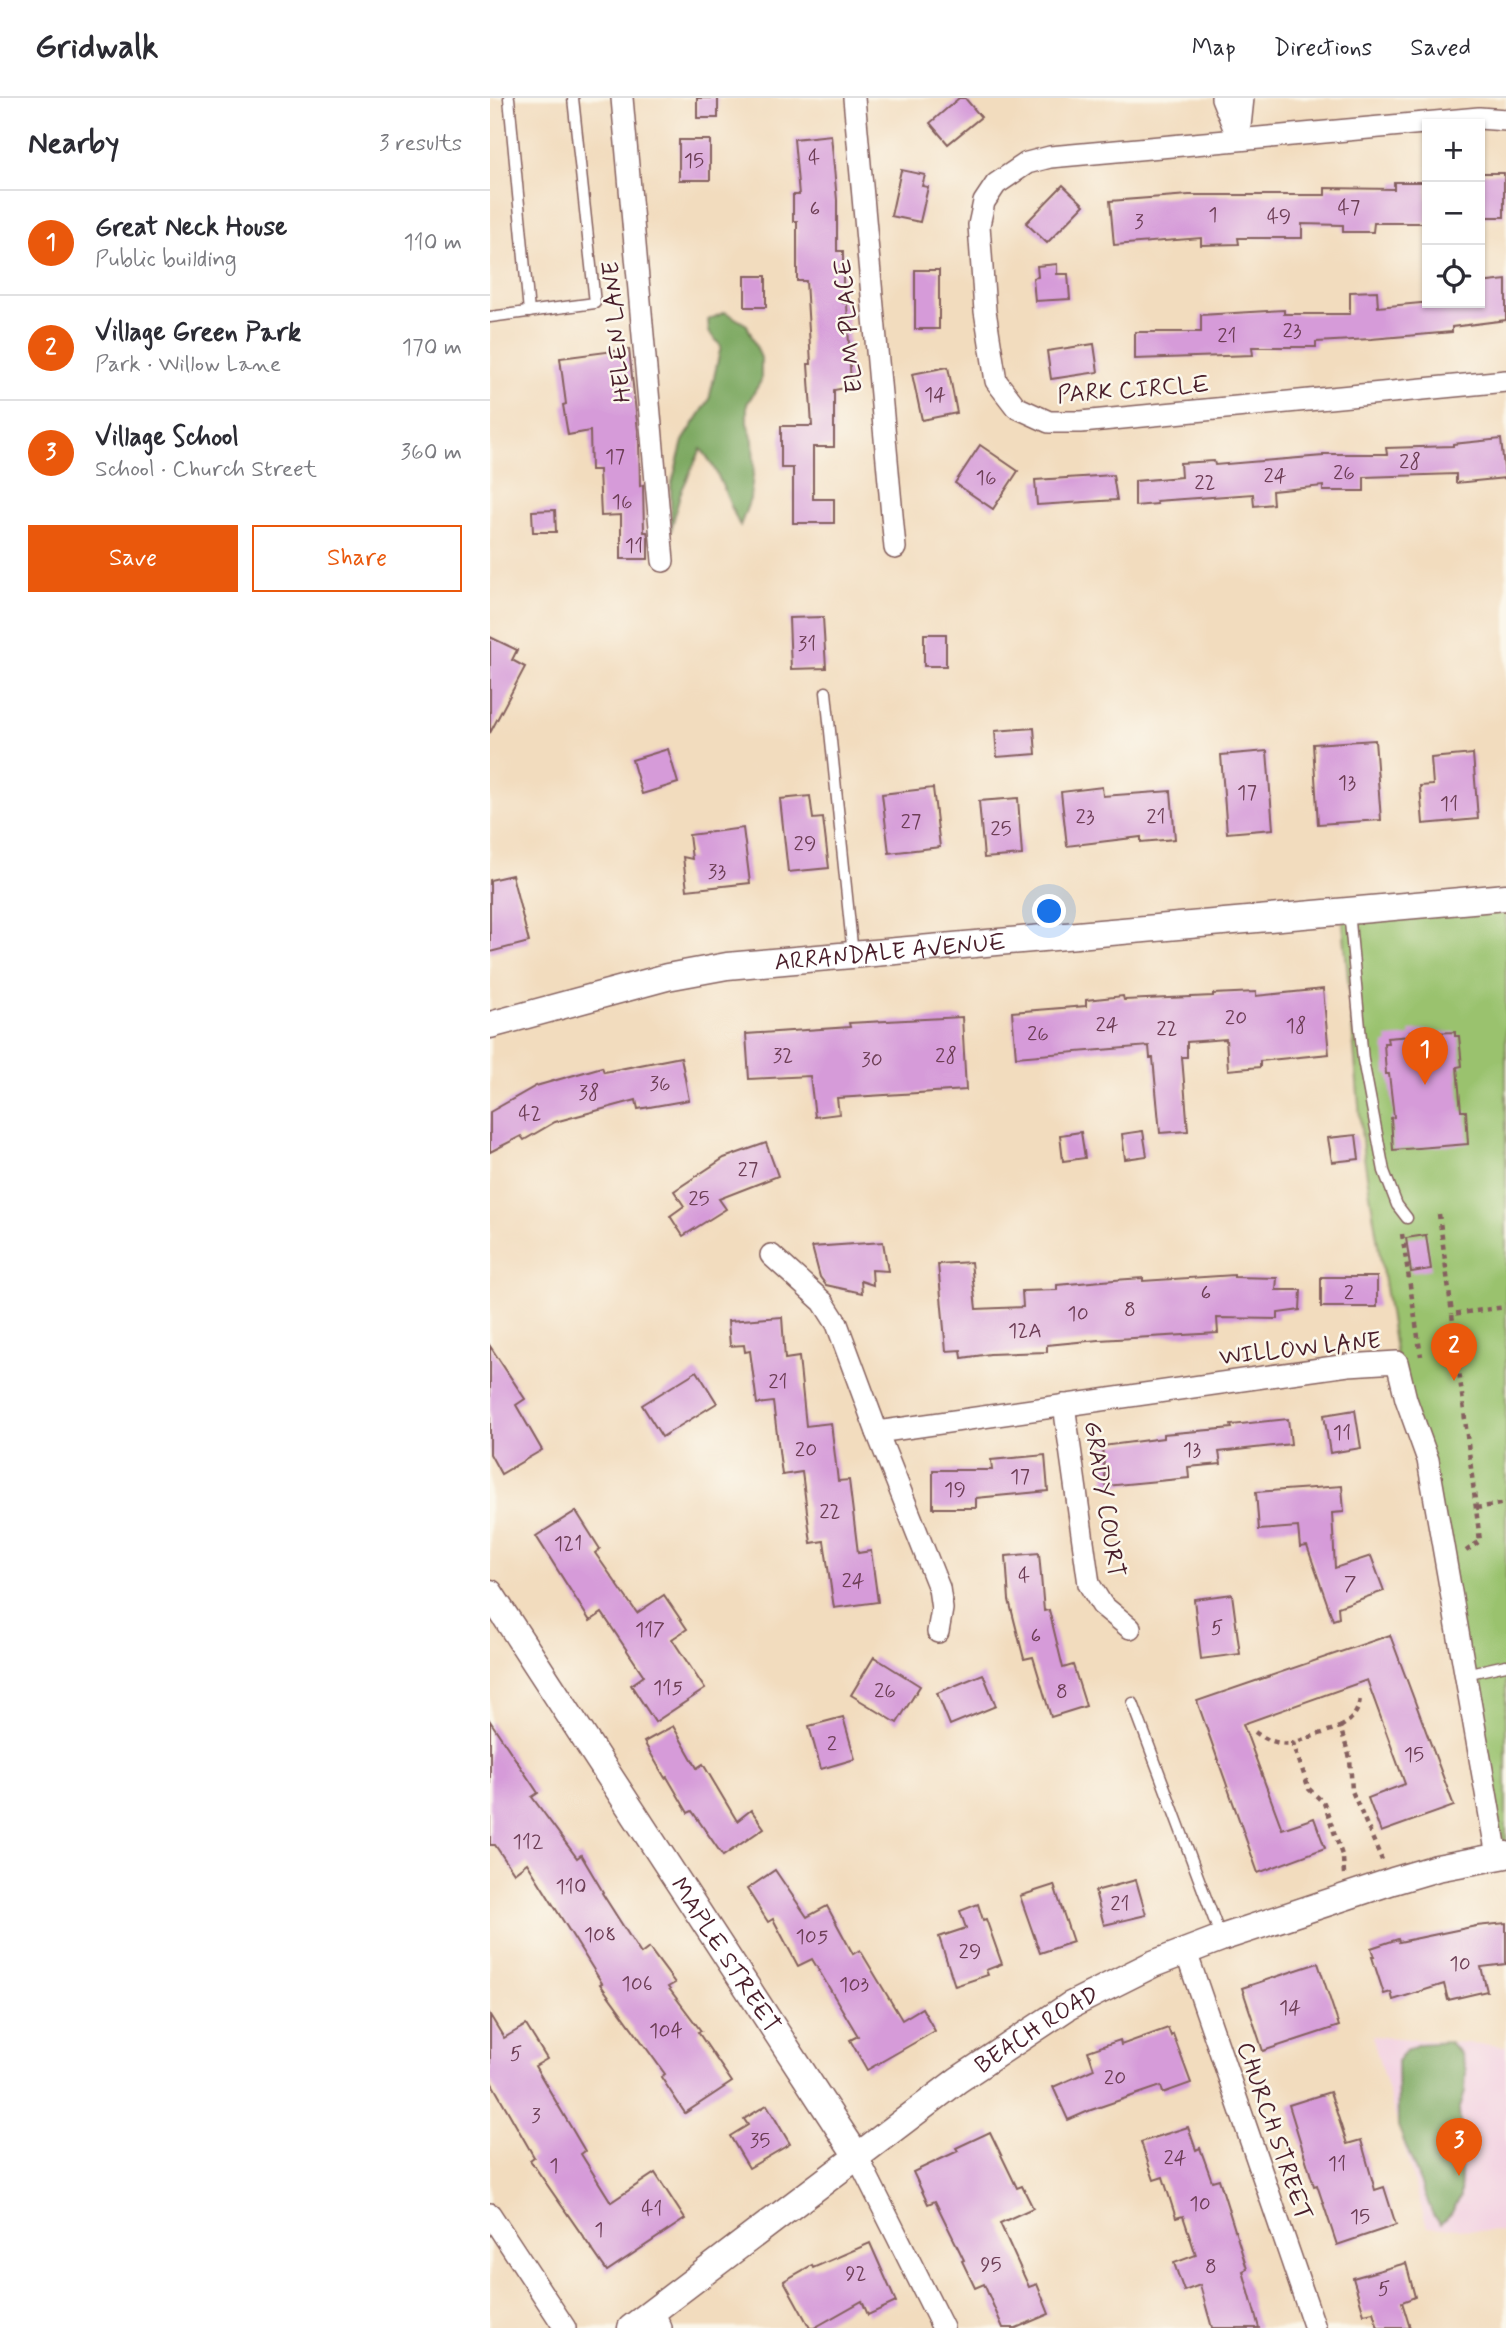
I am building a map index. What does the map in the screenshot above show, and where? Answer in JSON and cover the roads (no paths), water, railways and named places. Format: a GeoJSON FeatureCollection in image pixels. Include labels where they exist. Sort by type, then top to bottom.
{"type":"FeatureCollection","features":[{"type":"Feature","properties":{"kind":"street","name":"HELEN LANE"},"geometry":{"type":"LineString","coordinates":[[622,98],[663,561]]}},
{"type":"Feature","properties":{"kind":"street","name":"ELM PLACE"},"geometry":{"type":"LineString","coordinates":[[854,98],[895,548]]}},
{"type":"Feature","properties":{"kind":"street"},"geometry":{"type":"LineString","coordinates":[[1222,98],[1238,138]]}},
{"type":"Feature","properties":{"kind":"street"},"geometry":{"type":"LineString","coordinates":[[1238,138],[1243,98]]}},
{"type":"Feature","properties":{"kind":"street","name":"PARK CIRCLE"},"geometry":{"type":"LineString","coordinates":[[1506,120],[1479,118],[1050,157],[1027,163],[996,184],[984,202],[979,225],[985,311],[996,381],[1016,407],[1049,422],[1081,422],[1506,381]]}},
{"type":"Feature","properties":{"kind":"street","name":"ARRANDALE AVENUE"},"geometry":{"type":"LineString","coordinates":[[490,1025],[667,977],[727,966],[1506,897]]}},
{"type":"Feature","properties":{"kind":"street"},"geometry":{"type":"LineString","coordinates":[[771,1255],[823,1303],[836,1324],[939,1588],[942,1609],[938,1632]]}},
{"type":"Feature","properties":{"kind":"street","name":"WILLOW LANE"},"geometry":{"type":"LineString","coordinates":[[877,1432],[1348,1365],[1397,1362],[1406,1399],[1427,1460],[1501,1855]]}},
{"type":"Feature","properties":{"kind":"street","name":"GRADY COURT"},"geometry":{"type":"LineString","coordinates":[[1064,1405],[1089,1584],[1102,1605],[1130,1628]]}},
{"type":"Feature","properties":{"kind":"street","name":"MAPLE STREET"},"geometry":{"type":"LineString","coordinates":[[490,1593],[857,2155],[943,2328]]}},
{"type":"Feature","properties":{"kind":"street","name":"BEACH ROAD"},"geometry":{"type":"LineString","coordinates":[[631,2328],[657,2320],[857,2155],[958,2080],[1069,2006],[1153,1964],[1221,1938],[1393,1881],[1437,1868],[1501,1855]]}},
{"type":"Feature","properties":{"kind":"street","name":"CHURCH STREET"},"geometry":{"type":"LineString","coordinates":[[1186,1952],[1315,2328]]}},
{"type":"Feature","properties":{"kind":"street"},"geometry":{"type":"LineString","coordinates":[[490,2214],[565,2328]]}},
{"type":"Feature","properties":{"kind":"lane"},"geometry":{"type":"LineString","coordinates":[[509,98],[529,312]]}},
{"type":"Feature","properties":{"kind":"lane"},"geometry":{"type":"LineString","coordinates":[[490,317],[595,303],[573,98]]}},
{"type":"Feature","properties":{"kind":"lane"},"geometry":{"type":"LineString","coordinates":[[826,692],[853,955]]}},
{"type":"Feature","properties":{"kind":"lane"},"geometry":{"type":"LineString","coordinates":[[1349,911],[1363,1060],[1384,1171],[1397,1205],[1407,1218]]}},
{"type":"Feature","properties":{"kind":"lane"},"geometry":{"type":"LineString","coordinates":[[1465,1674],[1506,1665]]}},
{"type":"Feature","properties":{"kind":"lane"},"geometry":{"type":"LineString","coordinates":[[1133,1703],[1221,1938]]}},
{"type":"Feature","properties":{"kind":"place","name":"Great Neck House"},"geometry":{"type":"Point","coordinates":[1425,1085]}},
{"type":"Feature","properties":{"kind":"place","name":"Village Green Park"},"geometry":{"type":"Point","coordinates":[1454,1381]}},
{"type":"Feature","properties":{"kind":"place","name":"Village School"},"geometry":{"type":"Point","coordinates":[1459,2176]}}]}
